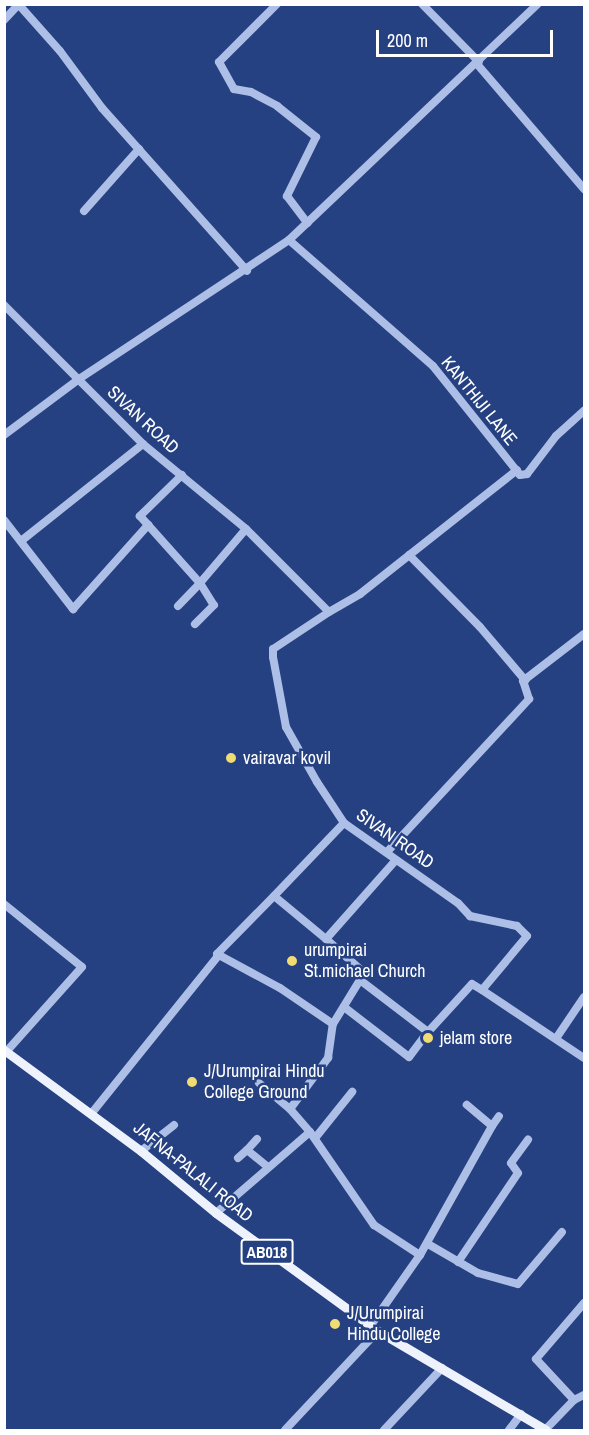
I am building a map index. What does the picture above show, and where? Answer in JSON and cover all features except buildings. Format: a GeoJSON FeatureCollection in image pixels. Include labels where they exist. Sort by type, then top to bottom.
{"type":"FeatureCollection","features":[{"type":"Feature","properties":{"kind":"main road","name":"JAFNA-PALALI ROAD"},"geometry":{"type":"LineString","coordinates":[[6,1051],[141,1150],[216,1214],[374,1328],[546,1430]]}},
{"type":"Feature","properties":{"kind":"street"},"geometry":{"type":"LineString","coordinates":[[277,4],[219,62],[234,89],[251,92],[277,106],[316,137],[287,196],[307,223]]}},
{"type":"Feature","properties":{"kind":"street"},"geometry":{"type":"LineString","coordinates":[[422,4],[478,63],[585,189]]}},
{"type":"Feature","properties":{"kind":"street"},"geometry":{"type":"LineString","coordinates":[[4,435],[79,379],[247,271],[289,240],[538,4]]}},
{"type":"Feature","properties":{"kind":"street"},"geometry":{"type":"LineString","coordinates":[[4,20],[19,5],[139,149],[247,271]]}},
{"type":"Feature","properties":{"kind":"street"},"geometry":{"type":"LineString","coordinates":[[84,211],[139,149]]}},
{"type":"Feature","properties":{"kind":"street","name":"KANTHIJI LANE"},"geometry":{"type":"LineString","coordinates":[[289,240],[433,366],[517,470],[526,474],[556,436],[585,411]]}},
{"type":"Feature","properties":{"kind":"street","name":"SIVAN ROAD"},"geometry":{"type":"LineString","coordinates":[[4,305],[143,444],[246,529],[329,612],[273,650],[286,727],[344,823],[387,852],[395,861],[430,882],[470,916],[517,926],[527,936],[482,990]]}},
{"type":"Feature","properties":{"kind":"street"},"geometry":{"type":"LineString","coordinates":[[21,541],[143,444]]}},
{"type":"Feature","properties":{"kind":"street"},"geometry":{"type":"LineString","coordinates":[[329,612],[360,594],[517,470]]}},
{"type":"Feature","properties":{"kind":"street"},"geometry":{"type":"LineString","coordinates":[[182,475],[141,514],[148,525],[200,583],[214,605],[195,624]]}},
{"type":"Feature","properties":{"kind":"street"},"geometry":{"type":"LineString","coordinates":[[4,520],[73,609],[148,525]]}},
{"type":"Feature","properties":{"kind":"street"},"geometry":{"type":"LineString","coordinates":[[178,606],[246,529]]}},
{"type":"Feature","properties":{"kind":"street"},"geometry":{"type":"LineString","coordinates":[[387,852],[529,699],[525,680],[480,627],[409,555]]}},
{"type":"Feature","properties":{"kind":"street"},"geometry":{"type":"LineString","coordinates":[[525,680],[585,634]]}},
{"type":"Feature","properties":{"kind":"street"},"geometry":{"type":"LineString","coordinates":[[91,1114],[219,955],[344,823]]}},
{"type":"Feature","properties":{"kind":"street"},"geometry":{"type":"LineString","coordinates":[[327,939],[395,861]]}},
{"type":"Feature","properties":{"kind":"street"},"geometry":{"type":"LineString","coordinates":[[274,896],[361,970],[360,980],[333,1024],[328,1058],[290,1109]]}},
{"type":"Feature","properties":{"kind":"street"},"geometry":{"type":"LineString","coordinates":[[4,904],[82,967],[6,1051]]}},
{"type":"Feature","properties":{"kind":"street"},"geometry":{"type":"LineString","coordinates":[[219,955],[280,988],[333,1024]]}},
{"type":"Feature","properties":{"kind":"street"},"geometry":{"type":"LineString","coordinates":[[360,980],[428,1032]]}},
{"type":"Feature","properties":{"kind":"street"},"geometry":{"type":"LineString","coordinates":[[344,1007],[409,1057],[428,1032],[472,984],[557,1037],[585,1058]]}},
{"type":"Feature","properties":{"kind":"street"},"geometry":{"type":"LineString","coordinates":[[557,1037],[585,997]]}},
{"type":"Feature","properties":{"kind":"street"},"geometry":{"type":"LineString","coordinates":[[259,1083],[290,1109],[313,1134],[374,1225],[420,1255]]}},
{"type":"Feature","properties":{"kind":"street"},"geometry":{"type":"LineString","coordinates":[[216,1214],[268,1167],[313,1134],[352,1092]]}},
{"type":"Feature","properties":{"kind":"street"},"geometry":{"type":"LineString","coordinates":[[467,1105],[492,1126]]}},
{"type":"Feature","properties":{"kind":"street"},"geometry":{"type":"LineString","coordinates":[[285,1431],[374,1328],[428,1244],[499,1116]]}},
{"type":"Feature","properties":{"kind":"street"},"geometry":{"type":"LineString","coordinates":[[141,1150],[174,1125]]}},
{"type":"Feature","properties":{"kind":"street"},"geometry":{"type":"LineString","coordinates":[[238,1158],[257,1139]]}},
{"type":"Feature","properties":{"kind":"street"},"geometry":{"type":"LineString","coordinates":[[458,1262],[518,1173],[511,1163],[528,1140]]}},
{"type":"Feature","properties":{"kind":"street"},"geometry":{"type":"LineString","coordinates":[[247,1150],[268,1167]]}},
{"type":"Feature","properties":{"kind":"street"},"geometry":{"type":"LineString","coordinates":[[428,1244],[478,1273],[518,1284],[562,1232]]}},
{"type":"Feature","properties":{"kind":"street"},"geometry":{"type":"LineString","coordinates":[[574,1400],[536,1359],[585,1303]]}},
{"type":"Feature","properties":{"kind":"street"},"geometry":{"type":"LineString","coordinates":[[384,1431],[442,1368]]}},
{"type":"Feature","properties":{"kind":"street"},"geometry":{"type":"LineString","coordinates":[[546,1430],[574,1400],[585,1395]]}},
{"type":"Feature","properties":{"kind":"street"},"geometry":{"type":"LineString","coordinates":[[509,1431],[521,1414]]}},
{"type":"Feature","properties":{"kind":"place","name":"vairavar kovil"},"geometry":{"type":"Point","coordinates":[231,758]}},
{"type":"Feature","properties":{"kind":"place","name":"urumpirai St.michael Church"},"geometry":{"type":"Point","coordinates":[292,961]}},
{"type":"Feature","properties":{"kind":"place","name":"jelam store"},"geometry":{"type":"Point","coordinates":[428,1038]}},
{"type":"Feature","properties":{"kind":"place","name":"J/Urumpirai Hindu College Ground"},"geometry":{"type":"Point","coordinates":[192,1082]}},
{"type":"Feature","properties":{"kind":"place","name":"J/Urumpirai Hindu College"},"geometry":{"type":"Point","coordinates":[335,1324]}}]}
